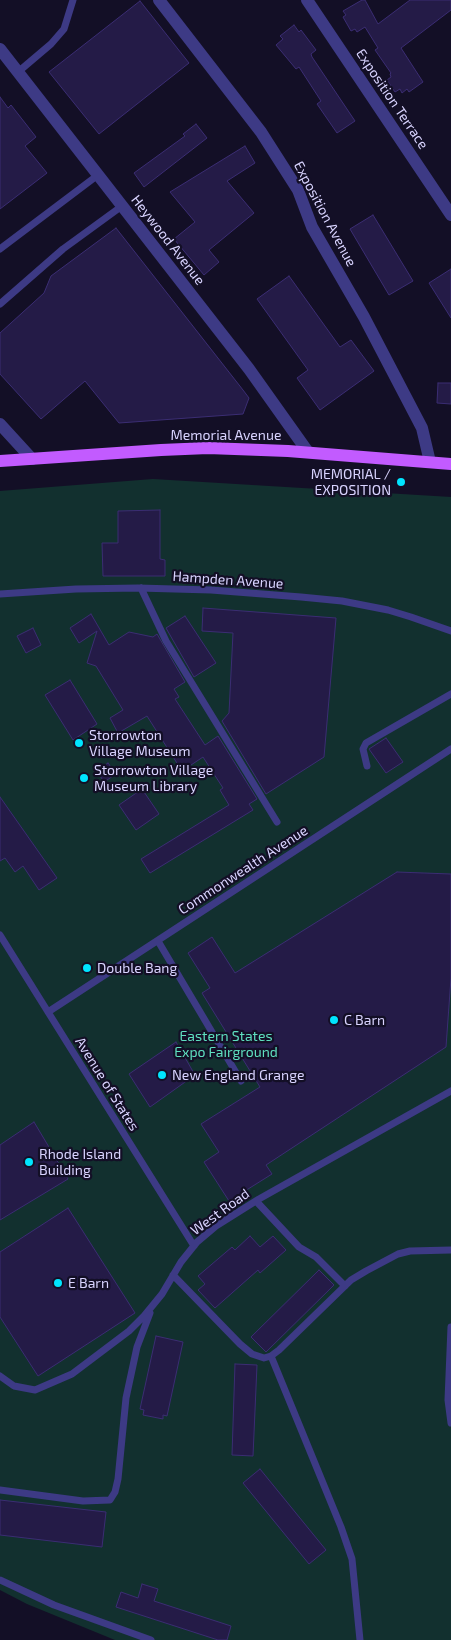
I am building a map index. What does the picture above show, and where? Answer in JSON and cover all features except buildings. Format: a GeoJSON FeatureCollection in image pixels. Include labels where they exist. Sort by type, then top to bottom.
{"type":"FeatureCollection","features":[{"type":"Feature","properties":{"kind":"main road","name":"Memorial Avenue"},"geometry":{"type":"LineString","coordinates":[[0,461],[187,449],[250,448],[451,464]]}},
{"type":"Feature","properties":{"kind":"street","name":"Exposition Avenue"},"geometry":{"type":"LineString","coordinates":[[159,0],[261,132],[298,190],[312,227],[364,317],[422,428],[430,462]]}},
{"type":"Feature","properties":{"kind":"street","name":"Exposition Terrace"},"geometry":{"type":"LineString","coordinates":[[307,0],[451,215]]}},
{"type":"Feature","properties":{"kind":"street","name":"Heywood Avenue"},"geometry":{"type":"LineString","coordinates":[[0,49],[249,369],[308,452]]}},
{"type":"Feature","properties":{"kind":"street"},"geometry":{"type":"LineString","coordinates":[[0,424],[32,459]]}},
{"type":"Feature","properties":{"kind":"lane"},"geometry":{"type":"LineString","coordinates":[[18,72],[51,44],[64,29],[73,0]]}},
{"type":"Feature","properties":{"kind":"lane"},"geometry":{"type":"LineString","coordinates":[[0,249],[98,176]]}},
{"type":"Feature","properties":{"kind":"lane"},"geometry":{"type":"LineString","coordinates":[[0,304],[63,249],[122,206]]}},
{"type":"Feature","properties":{"kind":"lane"},"geometry":{"type":"LineString","coordinates":[[141,588],[166,641],[277,822]]}},
{"type":"Feature","properties":{"kind":"lane","name":"Hampden Avenue"},"geometry":{"type":"LineString","coordinates":[[0,594],[76,589],[141,588],[218,591],[342,601],[411,616],[451,631]]}},
{"type":"Feature","properties":{"kind":"lane"},"geometry":{"type":"LineString","coordinates":[[367,766],[364,750],[366,743],[451,694]]}},
{"type":"Feature","properties":{"kind":"lane","name":"Commonwealth Avenue"},"geometry":{"type":"LineString","coordinates":[[48,1012],[451,749]]}},
{"type":"Feature","properties":{"kind":"lane","name":"Avenue of States"},"geometry":{"type":"LineString","coordinates":[[1,938],[194,1246]]}},
{"type":"Feature","properties":{"kind":"lane"},"geometry":{"type":"LineString","coordinates":[[158,941],[241,1081]]}},
{"type":"Feature","properties":{"kind":"lane","name":"West Road"},"geometry":{"type":"LineString","coordinates":[[0,1376],[14,1386],[35,1390],[72,1374],[129,1331],[153,1305],[194,1246],[216,1226],[256,1201],[451,1091]]}},
{"type":"Feature","properties":{"kind":"lane"},"geometry":{"type":"LineString","coordinates":[[256,1201],[299,1247],[316,1258],[345,1286]]}},
{"type":"Feature","properties":{"kind":"lane"},"geometry":{"type":"LineString","coordinates":[[173,1276],[252,1354],[264,1358],[271,1356],[351,1280],[366,1271],[398,1254],[410,1251],[451,1250]]}},
{"type":"Feature","properties":{"kind":"lane"},"geometry":{"type":"LineString","coordinates":[[0,1490],[83,1501],[110,1500],[115,1492],[118,1479],[126,1398],[137,1347],[153,1305]]}},
{"type":"Feature","properties":{"kind":"lane"},"geometry":{"type":"LineString","coordinates":[[451,1326],[448,1400],[451,1423]]}},
{"type":"Feature","properties":{"kind":"lane"},"geometry":{"type":"LineString","coordinates":[[271,1356],[341,1527],[352,1559],[360,1640]]}},
{"type":"Feature","properties":{"kind":"lane"},"geometry":{"type":"LineString","coordinates":[[0,1580],[54,1605],[151,1640]]}},
{"type":"Feature","properties":{"kind":"green space","name":"Eastern States Expo Fairground"},"geometry":{"type":"Polygon","coordinates":[[[153,479],[451,497],[451,1640],[115,1640],[27,1604],[0,1590],[0,491],[153,479]]]}},
{"type":"Feature","properties":{"kind":"place","name":"MEMORIAL / EXPOSITION"},"geometry":{"type":"Point","coordinates":[401,482]}},
{"type":"Feature","properties":{"kind":"place","name":"Storrowton Village Museum"},"geometry":{"type":"Point","coordinates":[79,743]}},
{"type":"Feature","properties":{"kind":"place","name":"Storrowton Village Museum Library"},"geometry":{"type":"Point","coordinates":[84,778]}},
{"type":"Feature","properties":{"kind":"place","name":"Double Bang"},"geometry":{"type":"Point","coordinates":[87,968]}},
{"type":"Feature","properties":{"kind":"place","name":"C Barn"},"geometry":{"type":"Point","coordinates":[334,1020]}},
{"type":"Feature","properties":{"kind":"place","name":"New England Grange"},"geometry":{"type":"Point","coordinates":[162,1075]}},
{"type":"Feature","properties":{"kind":"place","name":"Rhode Island Building"},"geometry":{"type":"Point","coordinates":[29,1162]}},
{"type":"Feature","properties":{"kind":"place","name":"E Barn"},"geometry":{"type":"Point","coordinates":[58,1283]}}]}
